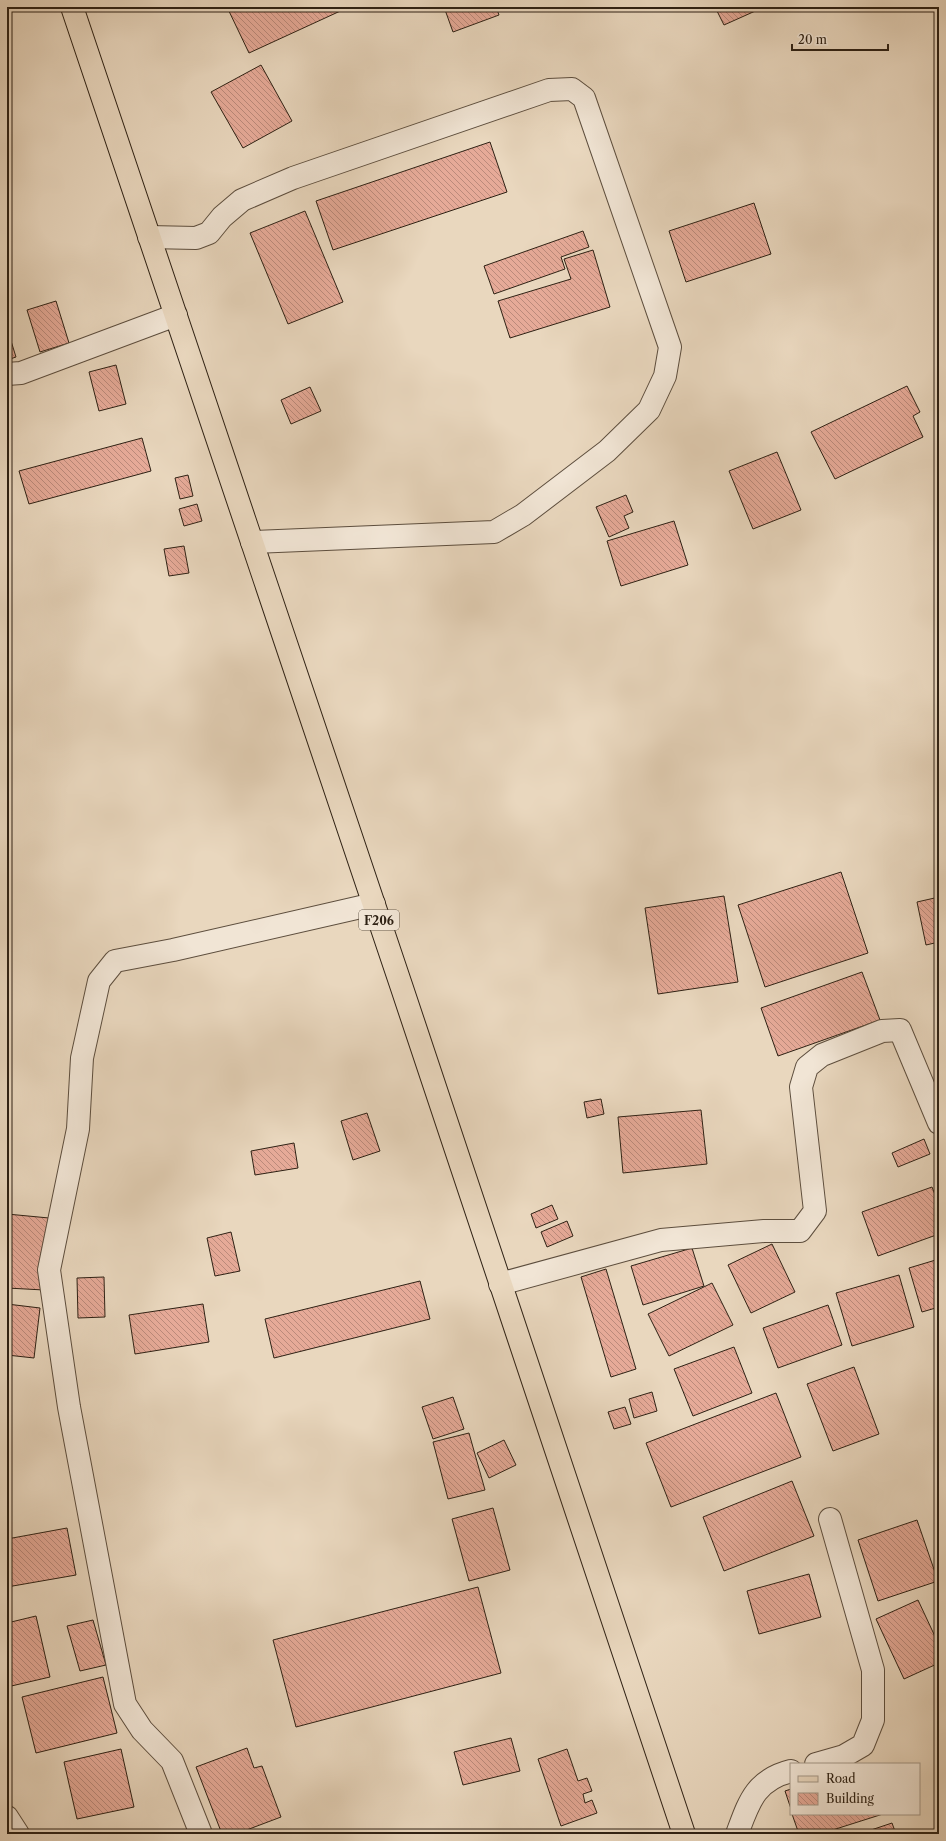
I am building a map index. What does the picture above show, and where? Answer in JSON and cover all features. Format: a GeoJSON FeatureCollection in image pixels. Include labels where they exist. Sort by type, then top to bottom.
{"type":"FeatureCollection","features":[{"type":"Feature","properties":{"kind":"main road","name":"F206"},"geometry":{"type":"LineString","coordinates":[[72,7],[374,904],[684,1834]]}},
{"type":"Feature","properties":{"kind":"street"},"geometry":{"type":"LineString","coordinates":[[149,237],[196,238],[209,233],[222,217],[242,200],[293,178],[549,90],[572,89],[584,98],[670,347],[664,376],[649,410],[607,451],[523,515],[494,532],[252,542]]}},
{"type":"Feature","properties":{"kind":"street"},"geometry":{"type":"LineString","coordinates":[[7,374],[21,373],[176,315]]}},
{"type":"Feature","properties":{"kind":"street"},"geometry":{"type":"LineString","coordinates":[[201,1834],[172,1761],[142,1730],[125,1704],[69,1407],[49,1270],[78,1129],[82,1058],[99,981],[115,961],[173,950],[374,904]]}},
{"type":"Feature","properties":{"kind":"street"},"geometry":{"type":"LineString","coordinates":[[500,1284],[661,1240],[764,1231],[800,1231],[815,1211],[801,1087],[807,1067],[822,1055],[882,1031],[900,1030],[939,1123]]}},
{"type":"Feature","properties":{"kind":"street"},"geometry":{"type":"LineString","coordinates":[[820,1763],[844,1756],[863,1745],[873,1720],[873,1670],[830,1519]]}},
{"type":"Feature","properties":{"kind":"street"},"geometry":{"type":"LineString","coordinates":[[736,1834],[746,1808],[757,1790],[776,1775],[790,1771]]}},
{"type":"Feature","properties":{"kind":"street"},"geometry":{"type":"LineString","coordinates":[[7,1817],[18,1834]]}},
{"type":"Feature","properties":{"kind":"building"},"geometry":{"type":"Polygon","coordinates":[[[227,7],[349,7],[249,53],[227,7]]]}},
{"type":"Feature","properties":{"kind":"building"},"geometry":{"type":"Polygon","coordinates":[[[444,7],[496,7],[499,15],[453,32],[444,7]]]}},
{"type":"Feature","properties":{"kind":"building"},"geometry":{"type":"Polygon","coordinates":[[[715,7],[762,7],[762,8],[724,25],[715,7]]]}},
{"type":"Feature","properties":{"kind":"building"},"geometry":{"type":"Polygon","coordinates":[[[261,65],[292,121],[243,148],[211,92],[261,65]]]}},
{"type":"Feature","properties":{"kind":"building"},"geometry":{"type":"Polygon","coordinates":[[[490,142],[507,192],[333,250],[316,201],[490,142]]]}},
{"type":"Feature","properties":{"kind":"building"},"geometry":{"type":"Polygon","coordinates":[[[754,203],[771,254],[686,282],[669,231],[754,203]]]}},
{"type":"Feature","properties":{"kind":"building"},"geometry":{"type":"Polygon","coordinates":[[[305,211],[343,302],[288,324],[250,233],[305,211]]]}},
{"type":"Feature","properties":{"kind":"building"},"geometry":{"type":"Polygon","coordinates":[[[583,231],[589,247],[561,257],[565,269],[494,294],[484,266],[583,231]]]}},
{"type":"Feature","properties":{"kind":"building"},"geometry":{"type":"Polygon","coordinates":[[[593,250],[610,307],[510,338],[498,301],[571,279],[564,259],[593,250]]]}},
{"type":"Feature","properties":{"kind":"building"},"geometry":{"type":"Polygon","coordinates":[[[56,301],[69,343],[40,352],[27,310],[56,301]]]}},
{"type":"Feature","properties":{"kind":"building"},"geometry":{"type":"Polygon","coordinates":[[[7,328],[16,357],[7,360],[7,328]]]}},
{"type":"Feature","properties":{"kind":"building"},"geometry":{"type":"Polygon","coordinates":[[[116,365],[126,404],[99,411],[89,372],[116,365]]]}},
{"type":"Feature","properties":{"kind":"building"},"geometry":{"type":"Polygon","coordinates":[[[907,386],[920,412],[913,416],[923,437],[835,479],[811,432],[907,386]]]}},
{"type":"Feature","properties":{"kind":"building"},"geometry":{"type":"Polygon","coordinates":[[[310,387],[321,411],[291,424],[281,400],[310,387]]]}},
{"type":"Feature","properties":{"kind":"building"},"geometry":{"type":"Polygon","coordinates":[[[142,438],[151,471],[29,504],[19,471],[142,438]]]}},
{"type":"Feature","properties":{"kind":"building"},"geometry":{"type":"Polygon","coordinates":[[[777,452],[801,510],[753,529],[729,471],[777,452]]]}},
{"type":"Feature","properties":{"kind":"building"},"geometry":{"type":"Polygon","coordinates":[[[188,475],[193,496],[180,499],[175,478],[188,475]]]}},
{"type":"Feature","properties":{"kind":"building"},"geometry":{"type":"Polygon","coordinates":[[[626,495],[633,512],[624,516],[629,528],[609,537],[596,507],[626,495]]]}},
{"type":"Feature","properties":{"kind":"building"},"geometry":{"type":"Polygon","coordinates":[[[197,504],[202,521],[184,526],[179,509],[197,504]]]}},
{"type":"Feature","properties":{"kind":"building"},"geometry":{"type":"Polygon","coordinates":[[[674,521],[688,565],[621,586],[607,541],[674,521]]]}},
{"type":"Feature","properties":{"kind":"building"},"geometry":{"type":"Polygon","coordinates":[[[184,546],[189,573],[169,576],[164,549],[184,546]]]}},
{"type":"Feature","properties":{"kind":"building"},"geometry":{"type":"Polygon","coordinates":[[[841,872],[868,953],[765,987],[738,905],[841,872]]]}},
{"type":"Feature","properties":{"kind":"building"},"geometry":{"type":"Polygon","coordinates":[[[724,896],[738,982],[658,994],[645,908],[724,896]]]}},
{"type":"Feature","properties":{"kind":"building"},"geometry":{"type":"Polygon","coordinates":[[[939,897],[939,942],[926,945],[917,902],[939,897]]]}},
{"type":"Feature","properties":{"kind":"building"},"geometry":{"type":"Polygon","coordinates":[[[862,972],[880,1020],[778,1056],[761,1008],[862,972]]]}},
{"type":"Feature","properties":{"kind":"building"},"geometry":{"type":"Polygon","coordinates":[[[601,1099],[604,1114],[587,1118],[584,1102],[601,1099]]]}},
{"type":"Feature","properties":{"kind":"building"},"geometry":{"type":"Polygon","coordinates":[[[701,1110],[707,1164],[623,1173],[618,1117],[701,1110]]]}},
{"type":"Feature","properties":{"kind":"building"},"geometry":{"type":"Polygon","coordinates":[[[367,1113],[380,1151],[353,1160],[341,1121],[367,1113]]]}},
{"type":"Feature","properties":{"kind":"building"},"geometry":{"type":"Polygon","coordinates":[[[924,1139],[930,1154],[898,1167],[892,1153],[924,1139]]]}},
{"type":"Feature","properties":{"kind":"building"},"geometry":{"type":"Polygon","coordinates":[[[294,1143],[298,1168],[255,1175],[251,1151],[294,1143]]]}},
{"type":"Feature","properties":{"kind":"building"},"geometry":{"type":"Polygon","coordinates":[[[932,1187],[939,1205],[939,1234],[878,1256],[862,1212],[932,1187]]]}},
{"type":"Feature","properties":{"kind":"building"},"geometry":{"type":"Polygon","coordinates":[[[552,1205],[558,1219],[536,1228],[531,1214],[552,1205]]]}},
{"type":"Feature","properties":{"kind":"building"},"geometry":{"type":"Polygon","coordinates":[[[7,1214],[49,1218],[44,1290],[7,1288],[7,1214]]]}},
{"type":"Feature","properties":{"kind":"building"},"geometry":{"type":"Polygon","coordinates":[[[567,1221],[573,1236],[547,1247],[541,1232],[567,1221]]]}},
{"type":"Feature","properties":{"kind":"building"},"geometry":{"type":"Polygon","coordinates":[[[231,1232],[240,1271],[215,1276],[207,1238],[231,1232]]]}},
{"type":"Feature","properties":{"kind":"building"},"geometry":{"type":"Polygon","coordinates":[[[772,1244],[795,1292],[751,1313],[728,1265],[772,1244]]]}},
{"type":"Feature","properties":{"kind":"building"},"geometry":{"type":"Polygon","coordinates":[[[692,1248],[704,1286],[643,1305],[631,1266],[692,1248]]]}},
{"type":"Feature","properties":{"kind":"building"},"geometry":{"type":"Polygon","coordinates":[[[939,1259],[939,1307],[922,1312],[909,1268],[939,1259]]]}},
{"type":"Feature","properties":{"kind":"building"},"geometry":{"type":"Polygon","coordinates":[[[606,1269],[636,1369],[611,1377],[581,1277],[606,1269]]]}},
{"type":"Feature","properties":{"kind":"building"},"geometry":{"type":"Polygon","coordinates":[[[899,1275],[914,1327],[852,1346],[836,1293],[899,1275]]]}},
{"type":"Feature","properties":{"kind":"building"},"geometry":{"type":"Polygon","coordinates":[[[104,1277],[105,1317],[78,1318],[77,1278],[104,1277]]]}},
{"type":"Feature","properties":{"kind":"building"},"geometry":{"type":"Polygon","coordinates":[[[420,1281],[430,1319],[274,1358],[265,1319],[420,1281]]]}},
{"type":"Feature","properties":{"kind":"building"},"geometry":{"type":"Polygon","coordinates":[[[712,1283],[733,1325],[669,1356],[648,1314],[712,1283]]]}},
{"type":"Feature","properties":{"kind":"building"},"geometry":{"type":"Polygon","coordinates":[[[7,1304],[40,1308],[34,1358],[7,1355],[7,1304]]]}},
{"type":"Feature","properties":{"kind":"building"},"geometry":{"type":"Polygon","coordinates":[[[203,1304],[209,1342],[135,1354],[129,1315],[203,1304]]]}},
{"type":"Feature","properties":{"kind":"building"},"geometry":{"type":"Polygon","coordinates":[[[828,1305],[842,1345],[778,1368],[763,1328],[828,1305]]]}},
{"type":"Feature","properties":{"kind":"building"},"geometry":{"type":"Polygon","coordinates":[[[734,1347],[752,1393],[693,1416],[674,1369],[734,1347]]]}},
{"type":"Feature","properties":{"kind":"building"},"geometry":{"type":"Polygon","coordinates":[[[854,1367],[879,1434],[833,1451],[807,1384],[854,1367]]]}},
{"type":"Feature","properties":{"kind":"building"},"geometry":{"type":"Polygon","coordinates":[[[652,1392],[657,1411],[634,1418],[629,1399],[652,1392]]]}},
{"type":"Feature","properties":{"kind":"building"},"geometry":{"type":"Polygon","coordinates":[[[776,1393],[801,1457],[671,1507],[646,1443],[776,1393]]]}},
{"type":"Feature","properties":{"kind":"building"},"geometry":{"type":"Polygon","coordinates":[[[453,1397],[464,1429],[433,1439],[422,1407],[453,1397]]]}},
{"type":"Feature","properties":{"kind":"building"},"geometry":{"type":"Polygon","coordinates":[[[625,1407],[631,1424],[614,1429],[608,1412],[625,1407]]]}},
{"type":"Feature","properties":{"kind":"building"},"geometry":{"type":"Polygon","coordinates":[[[469,1433],[485,1490],[448,1499],[433,1442],[469,1433]]]}},
{"type":"Feature","properties":{"kind":"building"},"geometry":{"type":"Polygon","coordinates":[[[504,1440],[516,1465],[489,1478],[477,1453],[504,1440]]]}},
{"type":"Feature","properties":{"kind":"building"},"geometry":{"type":"Polygon","coordinates":[[[792,1481],[814,1536],[724,1571],[703,1517],[792,1481]]]}},
{"type":"Feature","properties":{"kind":"building"},"geometry":{"type":"Polygon","coordinates":[[[493,1508],[510,1570],[469,1581],[452,1519],[493,1508]]]}},
{"type":"Feature","properties":{"kind":"building"},"geometry":{"type":"Polygon","coordinates":[[[917,1520],[938,1581],[878,1601],[858,1540],[917,1520]]]}},
{"type":"Feature","properties":{"kind":"building"},"geometry":{"type":"Polygon","coordinates":[[[67,1528],[76,1575],[7,1587],[7,1539],[67,1528]]]}},
{"type":"Feature","properties":{"kind":"building"},"geometry":{"type":"Polygon","coordinates":[[[809,1574],[821,1617],[759,1634],[747,1591],[809,1574]]]}},
{"type":"Feature","properties":{"kind":"building"},"geometry":{"type":"Polygon","coordinates":[[[478,1587],[501,1673],[296,1727],[273,1640],[478,1587]]]}},
{"type":"Feature","properties":{"kind":"building"},"geometry":{"type":"Polygon","coordinates":[[[918,1600],[939,1645],[939,1663],[904,1679],[876,1619],[918,1600]]]}},
{"type":"Feature","properties":{"kind":"building"},"geometry":{"type":"Polygon","coordinates":[[[36,1616],[50,1677],[7,1687],[7,1623],[36,1616]]]}},
{"type":"Feature","properties":{"kind":"building"},"geometry":{"type":"Polygon","coordinates":[[[93,1620],[106,1665],[80,1671],[67,1626],[93,1620]]]}},
{"type":"Feature","properties":{"kind":"building"},"geometry":{"type":"Polygon","coordinates":[[[103,1677],[117,1733],[36,1753],[22,1697],[103,1677]]]}},
{"type":"Feature","properties":{"kind":"building"},"geometry":{"type":"Polygon","coordinates":[[[511,1738],[520,1771],[463,1785],[454,1752],[511,1738]]]}},
{"type":"Feature","properties":{"kind":"building"},"geometry":{"type":"Polygon","coordinates":[[[247,1748],[254,1768],[262,1766],[281,1817],[236,1834],[222,1834],[196,1767],[247,1748]]]}},
{"type":"Feature","properties":{"kind":"building"},"geometry":{"type":"Polygon","coordinates":[[[121,1749],[134,1807],[77,1819],[64,1762],[121,1749]]]}},
{"type":"Feature","properties":{"kind":"building"},"geometry":{"type":"Polygon","coordinates":[[[567,1749],[578,1781],[587,1778],[592,1791],[583,1794],[585,1803],[592,1800],[597,1813],[561,1826],[538,1759],[567,1749]]]}},
{"type":"Feature","properties":{"kind":"building"},"geometry":{"type":"Polygon","coordinates":[[[790,1789],[790,1806],[785,1791],[790,1789]]]}},
{"type":"Feature","properties":{"kind":"building"},"geometry":{"type":"Polygon","coordinates":[[[792,1815],[880,1815],[820,1834],[799,1834],[792,1815]]]}},
{"type":"Feature","properties":{"kind":"building"},"geometry":{"type":"Polygon","coordinates":[[[892,1823],[896,1834],[859,1834],[892,1823]]]}}]}
